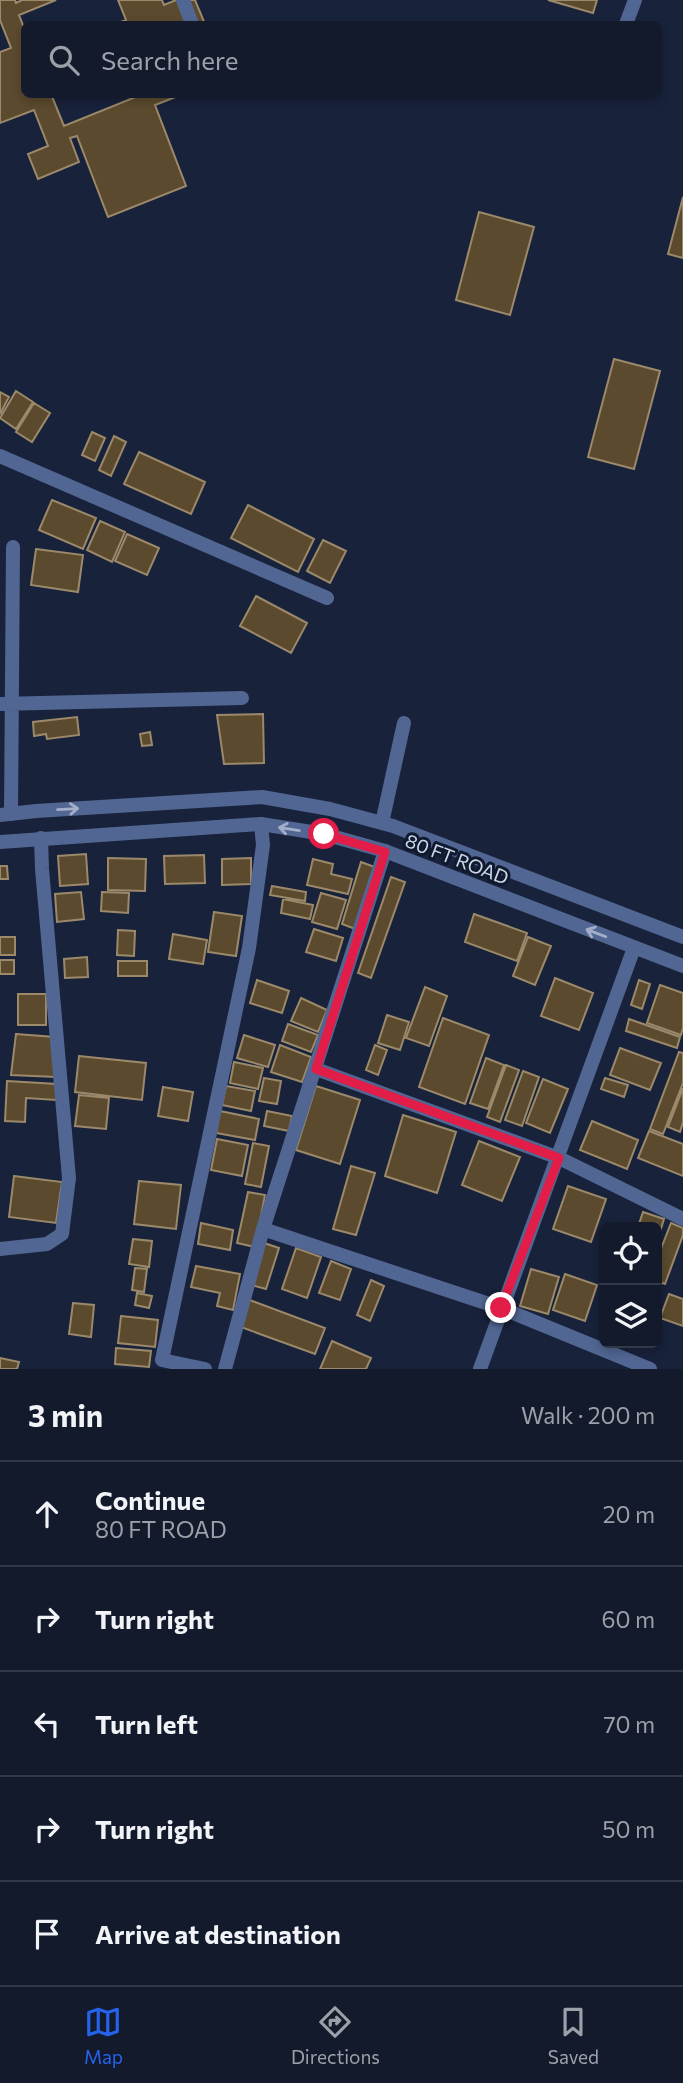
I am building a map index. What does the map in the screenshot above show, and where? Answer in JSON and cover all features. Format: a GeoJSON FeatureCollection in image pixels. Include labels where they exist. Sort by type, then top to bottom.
{"type":"FeatureCollection","features":[{"type":"Feature","properties":{"kind":"street"},"geometry":{"type":"LineString","coordinates":[[183,0],[191,21]]}},
{"type":"Feature","properties":{"kind":"street"},"geometry":{"type":"LineString","coordinates":[[627,21],[635,0]]}},
{"type":"Feature","properties":{"kind":"street"},"geometry":{"type":"LineString","coordinates":[[0,456],[327,598]]}},
{"type":"Feature","properties":{"kind":"street"},"geometry":{"type":"LineString","coordinates":[[6,815],[6,704],[13,547]]}},
{"type":"Feature","properties":{"kind":"street"},"geometry":{"type":"LineString","coordinates":[[6,704],[242,698]]}},
{"type":"Feature","properties":{"kind":"street"},"geometry":{"type":"LineString","coordinates":[[382,823],[404,723]]}},
{"type":"Feature","properties":{"kind":"street","name":"80 FT ROAD"},"geometry":{"type":"LineString","coordinates":[[6,815],[262,797],[330,809],[382,823],[683,937]]}},
{"type":"Feature","properties":{"kind":"street"},"geometry":{"type":"LineString","coordinates":[[205,1369],[162,1360],[249,948],[263,845],[261,824]]}},
{"type":"Feature","properties":{"kind":"street","name":"80 FT ROAD"},"geometry":{"type":"LineString","coordinates":[[0,842],[261,824],[324,834],[385,852],[683,966]]}},
{"type":"Feature","properties":{"kind":"street"},"geometry":{"type":"LineString","coordinates":[[0,1250],[47,1244],[62,1234],[66,1217],[69,1178],[41,838]]}},
{"type":"Feature","properties":{"kind":"street"},"geometry":{"type":"LineString","coordinates":[[225,1369],[263,1229],[385,852]]}},
{"type":"Feature","properties":{"kind":"street"},"geometry":{"type":"LineString","coordinates":[[551,916],[561,891]]}},
{"type":"Feature","properties":{"kind":"street"},"geometry":{"type":"LineString","coordinates":[[480,1369],[634,948]]}},
{"type":"Feature","properties":{"kind":"street"},"geometry":{"type":"LineString","coordinates":[[316,1069],[559,1158],[683,1219]]}},
{"type":"Feature","properties":{"kind":"street"},"geometry":{"type":"LineString","coordinates":[[263,1229],[501,1308],[650,1369]]}},
{"type":"Feature","properties":{"kind":"building"},"geometry":{"type":"Polygon","coordinates":[[[0,0],[15,0],[16,3],[22,0],[56,0],[19,15],[21,21],[21,98],[53,98],[64,126],[133,98],[173,98],[155,105],[186,186],[108,217],[77,136],[70,138],[79,162],[38,179],[28,154],[48,146],[34,110],[0,123],[0,52],[11,48],[0,20],[0,0]]]}},
{"type":"Feature","properties":{"kind":"building"},"geometry":{"type":"Polygon","coordinates":[[[118,0],[162,0],[164,5],[176,0],[195,0],[204,21],[123,21],[126,20],[118,0]]]}},
{"type":"Feature","properties":{"kind":"building"},"geometry":{"type":"Polygon","coordinates":[[[548,0],[597,0],[593,13],[548,0]]]}},
{"type":"Feature","properties":{"kind":"building"},"geometry":{"type":"Polygon","coordinates":[[[683,197],[683,258],[668,254],[683,197]]]}},
{"type":"Feature","properties":{"kind":"building"},"geometry":{"type":"Polygon","coordinates":[[[479,212],[534,227],[510,315],[456,300],[479,212]]]}},
{"type":"Feature","properties":{"kind":"building"},"geometry":{"type":"Polygon","coordinates":[[[614,359],[660,371],[634,469],[588,457],[614,359]]]}},
{"type":"Feature","properties":{"kind":"building"},"geometry":{"type":"Polygon","coordinates":[[[16,391],[33,402],[16,429],[0,418],[16,391]]]}},
{"type":"Feature","properties":{"kind":"building"},"geometry":{"type":"Polygon","coordinates":[[[0,392],[9,397],[0,414],[0,392]]]}},
{"type":"Feature","properties":{"kind":"building"},"geometry":{"type":"Polygon","coordinates":[[[34,403],[50,413],[32,442],[16,432],[34,403]]]}},
{"type":"Feature","properties":{"kind":"building"},"geometry":{"type":"Polygon","coordinates":[[[92,432],[105,438],[95,461],[82,455],[92,432]]]}},
{"type":"Feature","properties":{"kind":"building"},"geometry":{"type":"Polygon","coordinates":[[[114,436],[126,442],[111,476],[99,470],[114,436]]]}},
{"type":"Feature","properties":{"kind":"building"},"geometry":{"type":"Polygon","coordinates":[[[139,452],[205,482],[191,514],[124,484],[139,452]]]}},
{"type":"Feature","properties":{"kind":"building"},"geometry":{"type":"Polygon","coordinates":[[[52,500],[96,518],[83,549],[39,530],[52,500]]]}},
{"type":"Feature","properties":{"kind":"building"},"geometry":{"type":"Polygon","coordinates":[[[248,505],[314,539],[298,572],[231,538],[248,505]]]}},
{"type":"Feature","properties":{"kind":"building"},"geometry":{"type":"Polygon","coordinates":[[[100,521],[125,532],[112,562],[87,550],[100,521]]]}},
{"type":"Feature","properties":{"kind":"building"},"geometry":{"type":"Polygon","coordinates":[[[127,534],[159,548],[147,575],[115,561],[127,534]]]}},
{"type":"Feature","properties":{"kind":"building"},"geometry":{"type":"Polygon","coordinates":[[[323,540],[346,551],[330,583],[307,571],[323,540]]]}},
{"type":"Feature","properties":{"kind":"building"},"geometry":{"type":"Polygon","coordinates":[[[36,549],[83,555],[78,592],[31,585],[36,549]]]}},
{"type":"Feature","properties":{"kind":"building"},"geometry":{"type":"Polygon","coordinates":[[[256,596],[307,623],[291,653],[240,626],[256,596]]]}},
{"type":"Feature","properties":{"kind":"building"},"geometry":{"type":"Polygon","coordinates":[[[263,714],[264,763],[224,764],[217,715],[263,714]]]}},
{"type":"Feature","properties":{"kind":"building"},"geometry":{"type":"Polygon","coordinates":[[[77,717],[79,735],[47,739],[46,734],[34,736],[33,722],[77,717]]]}},
{"type":"Feature","properties":{"kind":"building"},"geometry":{"type":"Polygon","coordinates":[[[150,732],[152,745],[142,746],[140,734],[150,732]]]}},
{"type":"Feature","properties":{"kind":"building"},"geometry":{"type":"Polygon","coordinates":[[[86,854],[88,884],[60,886],[58,856],[86,854]]]}},
{"type":"Feature","properties":{"kind":"building"},"geometry":{"type":"Polygon","coordinates":[[[204,855],[205,883],[165,884],[164,856],[204,855]]]}},
{"type":"Feature","properties":{"kind":"building"},"geometry":{"type":"Polygon","coordinates":[[[108,858],[146,859],[145,891],[108,890],[108,858]]]}},
{"type":"Feature","properties":{"kind":"building"},"geometry":{"type":"Polygon","coordinates":[[[251,858],[251,884],[222,885],[222,859],[251,858]]]}},
{"type":"Feature","properties":{"kind":"building"},"geometry":{"type":"Polygon","coordinates":[[[313,859],[333,864],[331,874],[352,879],[348,894],[307,885],[313,859]]]}},
{"type":"Feature","properties":{"kind":"building"},"geometry":{"type":"Polygon","coordinates":[[[361,862],[375,867],[355,929],[342,924],[361,862]]]}},
{"type":"Feature","properties":{"kind":"building"},"geometry":{"type":"Polygon","coordinates":[[[0,866],[7,866],[8,879],[0,879],[0,866]]]}},
{"type":"Feature","properties":{"kind":"building"},"geometry":{"type":"Polygon","coordinates":[[[391,877],[405,882],[371,978],[358,973],[391,877]]]}},
{"type":"Feature","properties":{"kind":"building"},"geometry":{"type":"Polygon","coordinates":[[[272,886],[306,892],[305,901],[270,895],[272,886]]]}},
{"type":"Feature","properties":{"kind":"building"},"geometry":{"type":"Polygon","coordinates":[[[81,892],[84,919],[57,922],[55,894],[81,892]]]}},
{"type":"Feature","properties":{"kind":"building"},"geometry":{"type":"Polygon","coordinates":[[[102,892],[129,893],[128,913],[101,911],[102,892]]]}},
{"type":"Feature","properties":{"kind":"building"},"geometry":{"type":"Polygon","coordinates":[[[321,893],[346,900],[337,929],[312,922],[321,893]]]}},
{"type":"Feature","properties":{"kind":"building"},"geometry":{"type":"Polygon","coordinates":[[[283,899],[313,905],[310,919],[281,913],[283,899]]]}},
{"type":"Feature","properties":{"kind":"building"},"geometry":{"type":"Polygon","coordinates":[[[214,912],[242,916],[236,956],[208,952],[214,912]]]}},
{"type":"Feature","properties":{"kind":"building"},"geometry":{"type":"Polygon","coordinates":[[[474,914],[527,933],[517,961],[465,942],[474,914]]]}},
{"type":"Feature","properties":{"kind":"building"},"geometry":{"type":"Polygon","coordinates":[[[314,929],[343,938],[336,961],[306,952],[314,929]]]}},
{"type":"Feature","properties":{"kind":"building"},"geometry":{"type":"Polygon","coordinates":[[[118,930],[135,931],[134,956],[117,955],[118,930]]]}},
{"type":"Feature","properties":{"kind":"building"},"geometry":{"type":"Polygon","coordinates":[[[173,934],[207,940],[203,964],[169,959],[173,934]]]}},
{"type":"Feature","properties":{"kind":"building"},"geometry":{"type":"Polygon","coordinates":[[[0,937],[15,937],[15,955],[0,955],[0,937]]]}},
{"type":"Feature","properties":{"kind":"building"},"geometry":{"type":"Polygon","coordinates":[[[528,937],[551,946],[535,985],[513,976],[528,937]]]}},
{"type":"Feature","properties":{"kind":"building"},"geometry":{"type":"Polygon","coordinates":[[[87,957],[88,977],[65,978],[64,959],[87,957]]]}},
{"type":"Feature","properties":{"kind":"building"},"geometry":{"type":"Polygon","coordinates":[[[0,960],[14,960],[14,974],[0,974],[0,960]]]}},
{"type":"Feature","properties":{"kind":"building"},"geometry":{"type":"Polygon","coordinates":[[[118,961],[147,961],[147,976],[118,976],[118,961]]]}},
{"type":"Feature","properties":{"kind":"building"},"geometry":{"type":"Polygon","coordinates":[[[555,978],[593,993],[579,1030],[541,1016],[555,978]]]}},
{"type":"Feature","properties":{"kind":"building"},"geometry":{"type":"Polygon","coordinates":[[[257,980],[289,991],[282,1013],[250,1003],[257,980]]]}},
{"type":"Feature","properties":{"kind":"building"},"geometry":{"type":"Polygon","coordinates":[[[639,980],[650,984],[642,1009],[631,1005],[639,980]]]}},
{"type":"Feature","properties":{"kind":"building"},"geometry":{"type":"Polygon","coordinates":[[[660,985],[683,993],[681,1035],[647,1023],[660,985]]]}},
{"type":"Feature","properties":{"kind":"building"},"geometry":{"type":"Polygon","coordinates":[[[425,987],[447,996],[429,1046],[406,1038],[425,987]]]}},
{"type":"Feature","properties":{"kind":"building"},"geometry":{"type":"Polygon","coordinates":[[[18,994],[46,994],[46,1025],[18,1025],[18,994]]]}},
{"type":"Feature","properties":{"kind":"building"},"geometry":{"type":"Polygon","coordinates":[[[301,998],[327,1010],[318,1032],[291,1021],[301,998]]]}},
{"type":"Feature","properties":{"kind":"building"},"geometry":{"type":"Polygon","coordinates":[[[387,1015],[409,1022],[400,1050],[378,1043],[387,1015]]]}},
{"type":"Feature","properties":{"kind":"building"},"geometry":{"type":"Polygon","coordinates":[[[443,1018],[489,1035],[465,1104],[419,1087],[443,1018]]]}},
{"type":"Feature","properties":{"kind":"building"},"geometry":{"type":"Polygon","coordinates":[[[629,1019],[680,1037],[677,1048],[626,1031],[629,1019]]]}},
{"type":"Feature","properties":{"kind":"building"},"geometry":{"type":"Polygon","coordinates":[[[288,1024],[318,1035],[311,1052],[282,1041],[288,1024]]]}},
{"type":"Feature","properties":{"kind":"building"},"geometry":{"type":"Polygon","coordinates":[[[16,1034],[55,1037],[56,1077],[11,1075],[16,1034]]]}},
{"type":"Feature","properties":{"kind":"building"},"geometry":{"type":"Polygon","coordinates":[[[244,1035],[275,1045],[268,1067],[237,1058],[244,1035]]]}},
{"type":"Feature","properties":{"kind":"building"},"geometry":{"type":"Polygon","coordinates":[[[280,1045],[311,1057],[302,1082],[271,1072],[280,1045]]]}},
{"type":"Feature","properties":{"kind":"building"},"geometry":{"type":"Polygon","coordinates":[[[375,1045],[387,1050],[378,1075],[366,1070],[375,1045]]]}},
{"type":"Feature","properties":{"kind":"building"},"geometry":{"type":"Polygon","coordinates":[[[620,1048],[661,1063],[650,1090],[610,1075],[620,1048]]]}},
{"type":"Feature","properties":{"kind":"building"},"geometry":{"type":"Polygon","coordinates":[[[679,1052],[683,1053],[683,1083],[663,1134],[650,1129],[679,1052]]]}},
{"type":"Feature","properties":{"kind":"building"},"geometry":{"type":"Polygon","coordinates":[[[79,1056],[146,1063],[142,1100],[75,1092],[79,1056]]]}},
{"type":"Feature","properties":{"kind":"building"},"geometry":{"type":"Polygon","coordinates":[[[486,1058],[504,1065],[488,1109],[470,1103],[486,1058]]]}},
{"type":"Feature","properties":{"kind":"building"},"geometry":{"type":"Polygon","coordinates":[[[234,1062],[263,1068],[258,1089],[230,1083],[234,1062]]]}},
{"type":"Feature","properties":{"kind":"building"},"geometry":{"type":"Polygon","coordinates":[[[506,1065],[519,1070],[500,1122],[487,1117],[506,1065]]]}},
{"type":"Feature","properties":{"kind":"building"},"geometry":{"type":"Polygon","coordinates":[[[523,1071],[539,1077],[522,1126],[505,1120],[523,1071]]]}},
{"type":"Feature","properties":{"kind":"building"},"geometry":{"type":"Polygon","coordinates":[[[264,1078],[281,1081],[277,1104],[259,1101],[264,1078]]]}},
{"type":"Feature","properties":{"kind":"building"},"geometry":{"type":"Polygon","coordinates":[[[605,1078],[628,1085],[624,1097],[601,1089],[605,1078]]]}},
{"type":"Feature","properties":{"kind":"building"},"geometry":{"type":"Polygon","coordinates":[[[543,1079],[568,1089],[550,1133],[526,1123],[543,1079]]]}},
{"type":"Feature","properties":{"kind":"building"},"geometry":{"type":"Polygon","coordinates":[[[7,1081],[57,1084],[56,1100],[26,1098],[25,1122],[5,1121],[7,1081]]]}},
{"type":"Feature","properties":{"kind":"building"},"geometry":{"type":"Polygon","coordinates":[[[226,1086],[255,1091],[251,1111],[222,1105],[226,1086]]]}},
{"type":"Feature","properties":{"kind":"building"},"geometry":{"type":"Polygon","coordinates":[[[316,1086],[360,1100],[340,1164],[296,1150],[316,1086]]]}},
{"type":"Feature","properties":{"kind":"building"},"geometry":{"type":"Polygon","coordinates":[[[163,1087],[193,1092],[188,1121],[158,1116],[163,1087]]]}},
{"type":"Feature","properties":{"kind":"building"},"geometry":{"type":"Polygon","coordinates":[[[683,1088],[683,1122],[680,1132],[668,1127],[683,1088]]]}},
{"type":"Feature","properties":{"kind":"building"},"geometry":{"type":"Polygon","coordinates":[[[79,1095],[109,1098],[106,1129],[75,1126],[79,1095]]]}},
{"type":"Feature","properties":{"kind":"building"},"geometry":{"type":"Polygon","coordinates":[[[220,1111],[259,1119],[255,1140],[216,1133],[220,1111]]]}},
{"type":"Feature","properties":{"kind":"building"},"geometry":{"type":"Polygon","coordinates":[[[267,1111],[292,1116],[289,1131],[264,1126],[267,1111]]]}},
{"type":"Feature","properties":{"kind":"building"},"geometry":{"type":"Polygon","coordinates":[[[403,1115],[456,1132],[437,1193],[385,1176],[403,1115]]]}},
{"type":"Feature","properties":{"kind":"building"},"geometry":{"type":"Polygon","coordinates":[[[592,1121],[638,1140],[627,1169],[580,1150],[592,1121]]]}},
{"type":"Feature","properties":{"kind":"building"},"geometry":{"type":"Polygon","coordinates":[[[649,1131],[683,1144],[683,1176],[638,1158],[649,1131]]]}},
{"type":"Feature","properties":{"kind":"building"},"geometry":{"type":"Polygon","coordinates":[[[217,1139],[248,1145],[242,1176],[211,1170],[217,1139]]]}},
{"type":"Feature","properties":{"kind":"building"},"geometry":{"type":"Polygon","coordinates":[[[479,1141],[520,1157],[502,1201],[462,1185],[479,1141]]]}},
{"type":"Feature","properties":{"kind":"building"},"geometry":{"type":"Polygon","coordinates":[[[253,1143],[269,1146],[261,1187],[245,1184],[253,1143]]]}},
{"type":"Feature","properties":{"kind":"building"},"geometry":{"type":"Polygon","coordinates":[[[351,1166],[375,1173],[356,1235],[333,1229],[351,1166]]]}},
{"type":"Feature","properties":{"kind":"building"},"geometry":{"type":"Polygon","coordinates":[[[14,1176],[62,1182],[56,1223],[9,1217],[14,1176]]]}},
{"type":"Feature","properties":{"kind":"building"},"geometry":{"type":"Polygon","coordinates":[[[139,1181],[181,1185],[176,1229],[134,1224],[139,1181]]]}},
{"type":"Feature","properties":{"kind":"building"},"geometry":{"type":"Polygon","coordinates":[[[568,1186],[606,1199],[591,1242],[553,1229],[568,1186]]]}},
{"type":"Feature","properties":{"kind":"building"},"geometry":{"type":"Polygon","coordinates":[[[248,1192],[265,1195],[255,1247],[237,1243],[248,1192]]]}},
{"type":"Feature","properties":{"kind":"building"},"geometry":{"type":"Polygon","coordinates":[[[643,1212],[664,1219],[662,1226],[662,1222],[640,1222],[643,1212]]]}},
{"type":"Feature","properties":{"kind":"building"},"geometry":{"type":"Polygon","coordinates":[[[201,1223],[233,1230],[230,1250],[198,1244],[201,1223]]]}},
{"type":"Feature","properties":{"kind":"building"},"geometry":{"type":"Polygon","coordinates":[[[671,1223],[683,1228],[683,1235],[665,1284],[662,1283],[662,1246],[671,1223]]]}},
{"type":"Feature","properties":{"kind":"building"},"geometry":{"type":"Polygon","coordinates":[[[133,1239],[152,1241],[149,1267],[129,1264],[133,1239]]]}},
{"type":"Feature","properties":{"kind":"building"},"geometry":{"type":"Polygon","coordinates":[[[261,1242],[279,1248],[266,1289],[248,1284],[261,1242]]]}},
{"type":"Feature","properties":{"kind":"building"},"geometry":{"type":"Polygon","coordinates":[[[296,1248],[321,1257],[307,1298],[282,1289],[296,1248]]]}},
{"type":"Feature","properties":{"kind":"building"},"geometry":{"type":"Polygon","coordinates":[[[331,1261],[351,1269],[340,1300],[319,1293],[331,1261]]]}},
{"type":"Feature","properties":{"kind":"building"},"geometry":{"type":"Polygon","coordinates":[[[196,1266],[240,1274],[233,1310],[217,1306],[220,1293],[191,1287],[196,1266]]]}},
{"type":"Feature","properties":{"kind":"building"},"geometry":{"type":"Polygon","coordinates":[[[135,1268],[147,1269],[144,1292],[132,1290],[135,1268]]]}},
{"type":"Feature","properties":{"kind":"building"},"geometry":{"type":"Polygon","coordinates":[[[531,1269],[559,1277],[548,1314],[520,1306],[531,1269]]]}},
{"type":"Feature","properties":{"kind":"building"},"geometry":{"type":"Polygon","coordinates":[[[565,1274],[597,1285],[585,1321],[553,1310],[565,1274]]]}},
{"type":"Feature","properties":{"kind":"building"},"geometry":{"type":"Polygon","coordinates":[[[371,1280],[384,1286],[370,1321],[357,1315],[371,1280]]]}},
{"type":"Feature","properties":{"kind":"building"},"geometry":{"type":"Polygon","coordinates":[[[137,1293],[152,1296],[149,1308],[135,1305],[137,1293]]]}},
{"type":"Feature","properties":{"kind":"building"},"geometry":{"type":"Polygon","coordinates":[[[669,1294],[683,1299],[683,1326],[662,1319],[669,1294]]]}},
{"type":"Feature","properties":{"kind":"building"},"geometry":{"type":"Polygon","coordinates":[[[247,1299],[325,1328],[315,1354],[238,1326],[247,1299]]]}},
{"type":"Feature","properties":{"kind":"building"},"geometry":{"type":"Polygon","coordinates":[[[73,1303],[94,1305],[91,1337],[69,1334],[73,1303]]]}},
{"type":"Feature","properties":{"kind":"building"},"geometry":{"type":"Polygon","coordinates":[[[121,1316],[158,1320],[155,1347],[118,1343],[121,1316]]]}},
{"type":"Feature","properties":{"kind":"building"},"geometry":{"type":"Polygon","coordinates":[[[332,1341],[371,1358],[366,1369],[320,1369],[332,1341]]]}},
{"type":"Feature","properties":{"kind":"building"},"geometry":{"type":"Polygon","coordinates":[[[116,1348],[151,1351],[149,1367],[115,1364],[116,1348]]]}},
{"type":"Feature","properties":{"kind":"building"},"geometry":{"type":"Polygon","coordinates":[[[0,1358],[19,1362],[17,1369],[0,1369],[0,1358]]]}},
{"type":"Feature","properties":{"kind":"route"},"geometry":{"type":"LineString","coordinates":[[324,834],[385,852],[316,1069],[559,1158],[501,1308]]}}]}
